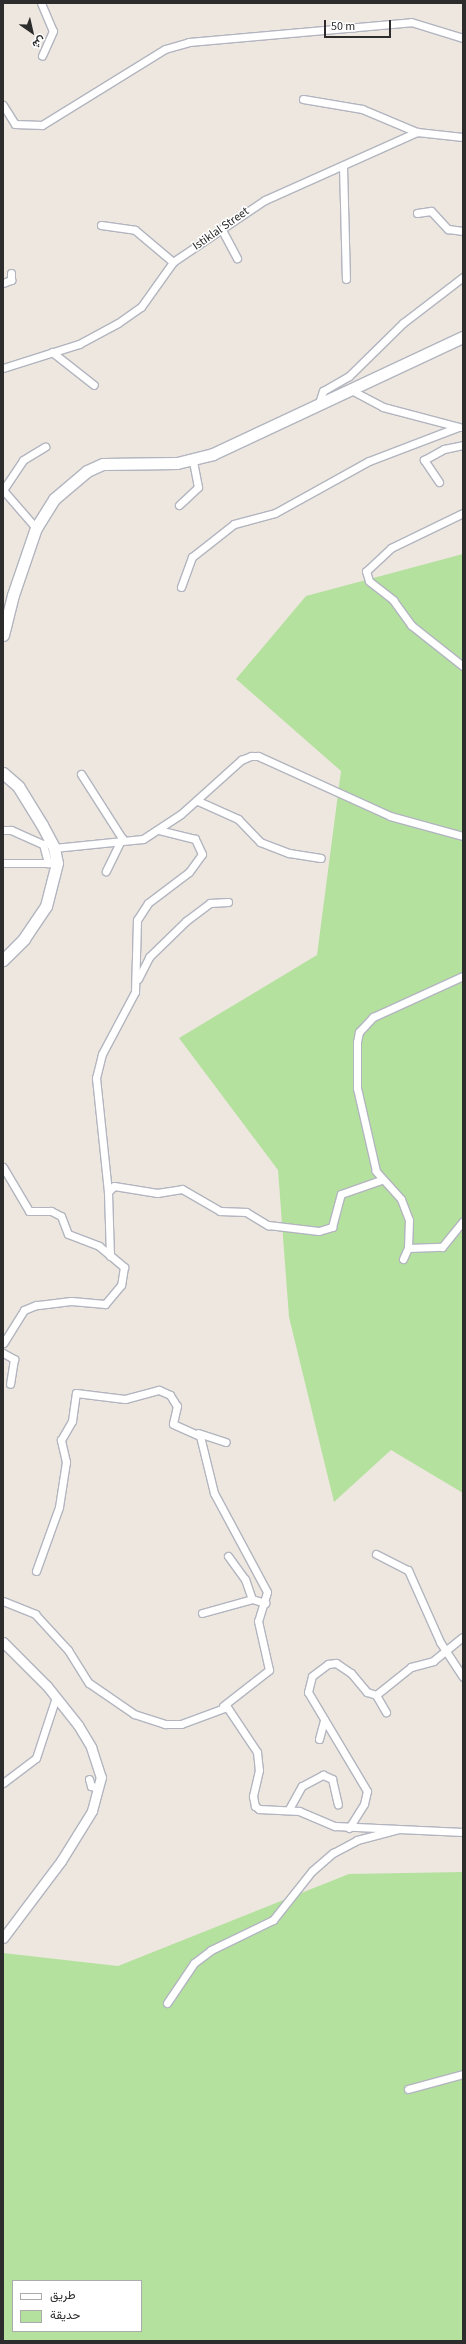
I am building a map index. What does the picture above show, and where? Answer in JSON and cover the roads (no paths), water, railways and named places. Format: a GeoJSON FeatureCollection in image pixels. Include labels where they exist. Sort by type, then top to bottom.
{"type":"FeatureCollection","features":[{"type":"Feature","properties":{"kind":"main road"},"geometry":{"type":"LineString","coordinates":[[3,635],[12,595],[36,528],[63,490],[103,464],[193,461],[319,403],[353,391],[434,348],[463,336]]}},
{"type":"Feature","properties":{"kind":"main road"},"geometry":{"type":"LineString","coordinates":[[3,773],[18,786],[54,848],[46,906],[24,940],[3,960]]}},
{"type":"Feature","properties":{"kind":"street"},"geometry":{"type":"LineString","coordinates":[[41,3],[53,31],[42,56]]}},
{"type":"Feature","properties":{"kind":"street"},"geometry":{"type":"LineString","coordinates":[[3,107],[15,124],[42,125],[165,49],[189,42],[412,22],[463,38]]}},
{"type":"Feature","properties":{"kind":"street"},"geometry":{"type":"LineString","coordinates":[[303,99],[362,109],[417,132],[463,137]]}},
{"type":"Feature","properties":{"kind":"street","name":"Istiklal Street"},"geometry":{"type":"LineString","coordinates":[[3,368],[79,344],[130,315],[141,307],[173,262],[222,230],[237,216],[265,200],[417,132]]}},
{"type":"Feature","properties":{"kind":"street"},"geometry":{"type":"LineString","coordinates":[[343,166],[346,279]]}},
{"type":"Feature","properties":{"kind":"street"},"geometry":{"type":"LineString","coordinates":[[417,213],[431,211],[448,229],[463,231]]}},
{"type":"Feature","properties":{"kind":"street"},"geometry":{"type":"LineString","coordinates":[[101,225],[135,230],[173,262]]}},
{"type":"Feature","properties":{"kind":"street"},"geometry":{"type":"LineString","coordinates":[[222,230],[236,258]]}},
{"type":"Feature","properties":{"kind":"street"},"geometry":{"type":"LineString","coordinates":[[3,284],[11,280],[11,273]]}},
{"type":"Feature","properties":{"kind":"street"},"geometry":{"type":"LineString","coordinates":[[319,403],[323,391],[349,376],[403,323],[463,277]]}},
{"type":"Feature","properties":{"kind":"street"},"geometry":{"type":"LineString","coordinates":[[52,352],[94,385]]}},
{"type":"Feature","properties":{"kind":"street"},"geometry":{"type":"LineString","coordinates":[[353,391],[382,407],[461,427]]}},
{"type":"Feature","properties":{"kind":"street"},"geometry":{"type":"LineString","coordinates":[[181,587],[192,557],[234,524],[274,513],[363,464],[461,427]]}},
{"type":"Feature","properties":{"kind":"street"},"geometry":{"type":"LineString","coordinates":[[439,482],[424,460],[444,449],[463,445]]}},
{"type":"Feature","properties":{"kind":"street"},"geometry":{"type":"LineString","coordinates":[[36,528],[3,490],[24,460],[45,447]]}},
{"type":"Feature","properties":{"kind":"street"},"geometry":{"type":"LineString","coordinates":[[180,505],[198,488],[193,461]]}},
{"type":"Feature","properties":{"kind":"street"},"geometry":{"type":"LineString","coordinates":[[463,513],[391,548],[366,571],[369,581],[393,600],[411,625],[463,666]]}},
{"type":"Feature","properties":{"kind":"street"},"geometry":{"type":"LineString","coordinates":[[54,848],[121,843],[143,839],[160,830],[198,801],[241,760],[258,756],[355,803],[463,836]]}},
{"type":"Feature","properties":{"kind":"street"},"geometry":{"type":"LineString","coordinates":[[80,774],[122,838],[121,843],[106,871]]}},
{"type":"Feature","properties":{"kind":"street"},"geometry":{"type":"LineString","coordinates":[[198,801],[238,819],[260,842],[289,853],[321,858]]}},
{"type":"Feature","properties":{"kind":"street"},"geometry":{"type":"LineString","coordinates":[[3,830],[12,830],[43,844],[52,863],[3,863]]}},
{"type":"Feature","properties":{"kind":"street"},"geometry":{"type":"LineString","coordinates":[[110,1256],[108,1192],[96,1078],[102,1054],[135,992],[137,981],[134,934],[140,914],[148,903],[181,880],[202,854],[195,840],[160,830]]}},
{"type":"Feature","properties":{"kind":"street"},"geometry":{"type":"LineString","coordinates":[[137,981],[149,957],[175,930],[210,903],[228,902]]}},
{"type":"Feature","properties":{"kind":"street"},"geometry":{"type":"LineString","coordinates":[[403,1259],[408,1248],[410,1226],[405,1208],[392,1187],[381,1180],[376,1171],[357,1088],[359,1032],[372,1017],[463,976]]}},
{"type":"Feature","properties":{"kind":"street"},"geometry":{"type":"LineString","coordinates":[[3,1167],[28,1211],[51,1211],[61,1216],[68,1234],[99,1246],[124,1267],[121,1285],[105,1304],[71,1301],[36,1305],[24,1310],[3,1343]]}},
{"type":"Feature","properties":{"kind":"street"},"geometry":{"type":"LineString","coordinates":[[108,1192],[114,1186],[157,1193],[182,1189],[220,1211],[246,1212],[268,1225],[320,1231],[332,1227],[341,1194],[381,1180]]}},
{"type":"Feature","properties":{"kind":"street"},"geometry":{"type":"LineString","coordinates":[[408,1248],[442,1247],[463,1222]]}},
{"type":"Feature","properties":{"kind":"street"},"geometry":{"type":"LineString","coordinates":[[3,1353],[14,1359],[10,1384]]}},
{"type":"Feature","properties":{"kind":"street"},"geometry":{"type":"LineString","coordinates":[[36,1571],[59,1507],[66,1462],[61,1440],[72,1421],[76,1393],[130,1398],[152,1390],[165,1391],[177,1406],[175,1428],[226,1442]]}},
{"type":"Feature","properties":{"kind":"street"},"geometry":{"type":"LineString","coordinates":[[3,1601],[35,1614],[68,1650],[89,1683],[134,1714],[165,1724],[181,1724],[223,1706],[269,1670],[258,1621],[265,1603],[262,1581],[210,1485],[198,1434]]}},
{"type":"Feature","properties":{"kind":"street"},"geometry":{"type":"LineString","coordinates":[[376,1554],[408,1570],[446,1653],[463,1677]]}},
{"type":"Feature","properties":{"kind":"street"},"geometry":{"type":"LineString","coordinates":[[228,1556],[245,1579],[252,1599]]}},
{"type":"Feature","properties":{"kind":"street"},"geometry":{"type":"LineString","coordinates":[[202,1613],[252,1599],[265,1603]]}},
{"type":"Feature","properties":{"kind":"street"},"geometry":{"type":"LineString","coordinates":[[376,1695],[411,1667],[446,1653],[463,1637]]}},
{"type":"Feature","properties":{"kind":"street"},"geometry":{"type":"LineString","coordinates":[[3,1642],[56,1697],[91,1747],[100,1771],[99,1788],[92,1810],[61,1861],[3,1938]]}},
{"type":"Feature","properties":{"kind":"street"},"geometry":{"type":"LineString","coordinates":[[349,1828],[364,1804],[367,1791],[308,1692],[307,1684],[328,1664],[343,1667],[367,1692],[376,1695],[386,1712]]}},
{"type":"Feature","properties":{"kind":"street"},"geometry":{"type":"LineString","coordinates":[[3,1783],[36,1758],[56,1697]]}},
{"type":"Feature","properties":{"kind":"street"},"geometry":{"type":"LineString","coordinates":[[223,1706],[231,1709],[257,1752],[260,1761],[255,1806],[267,1812],[289,1809],[305,1812],[329,1825],[349,1828],[409,1827],[463,1832]]}},
{"type":"Feature","properties":{"kind":"street"},"geometry":{"type":"LineString","coordinates":[[319,1739],[324,1720]]}},
{"type":"Feature","properties":{"kind":"street"},"geometry":{"type":"LineString","coordinates":[[289,1809],[302,1786],[323,1775],[332,1779],[338,1804]]}},
{"type":"Feature","properties":{"kind":"street"},"geometry":{"type":"LineString","coordinates":[[90,1779],[91,1786],[99,1788]]}},
{"type":"Feature","properties":{"kind":"street"},"geometry":{"type":"LineString","coordinates":[[167,2003],[194,1963],[211,1950],[273,1920],[312,1871],[333,1853],[357,1840],[409,1827]]}},
{"type":"Feature","properties":{"kind":"street"},"geometry":{"type":"LineString","coordinates":[[408,2089],[463,2074]]}}]}
